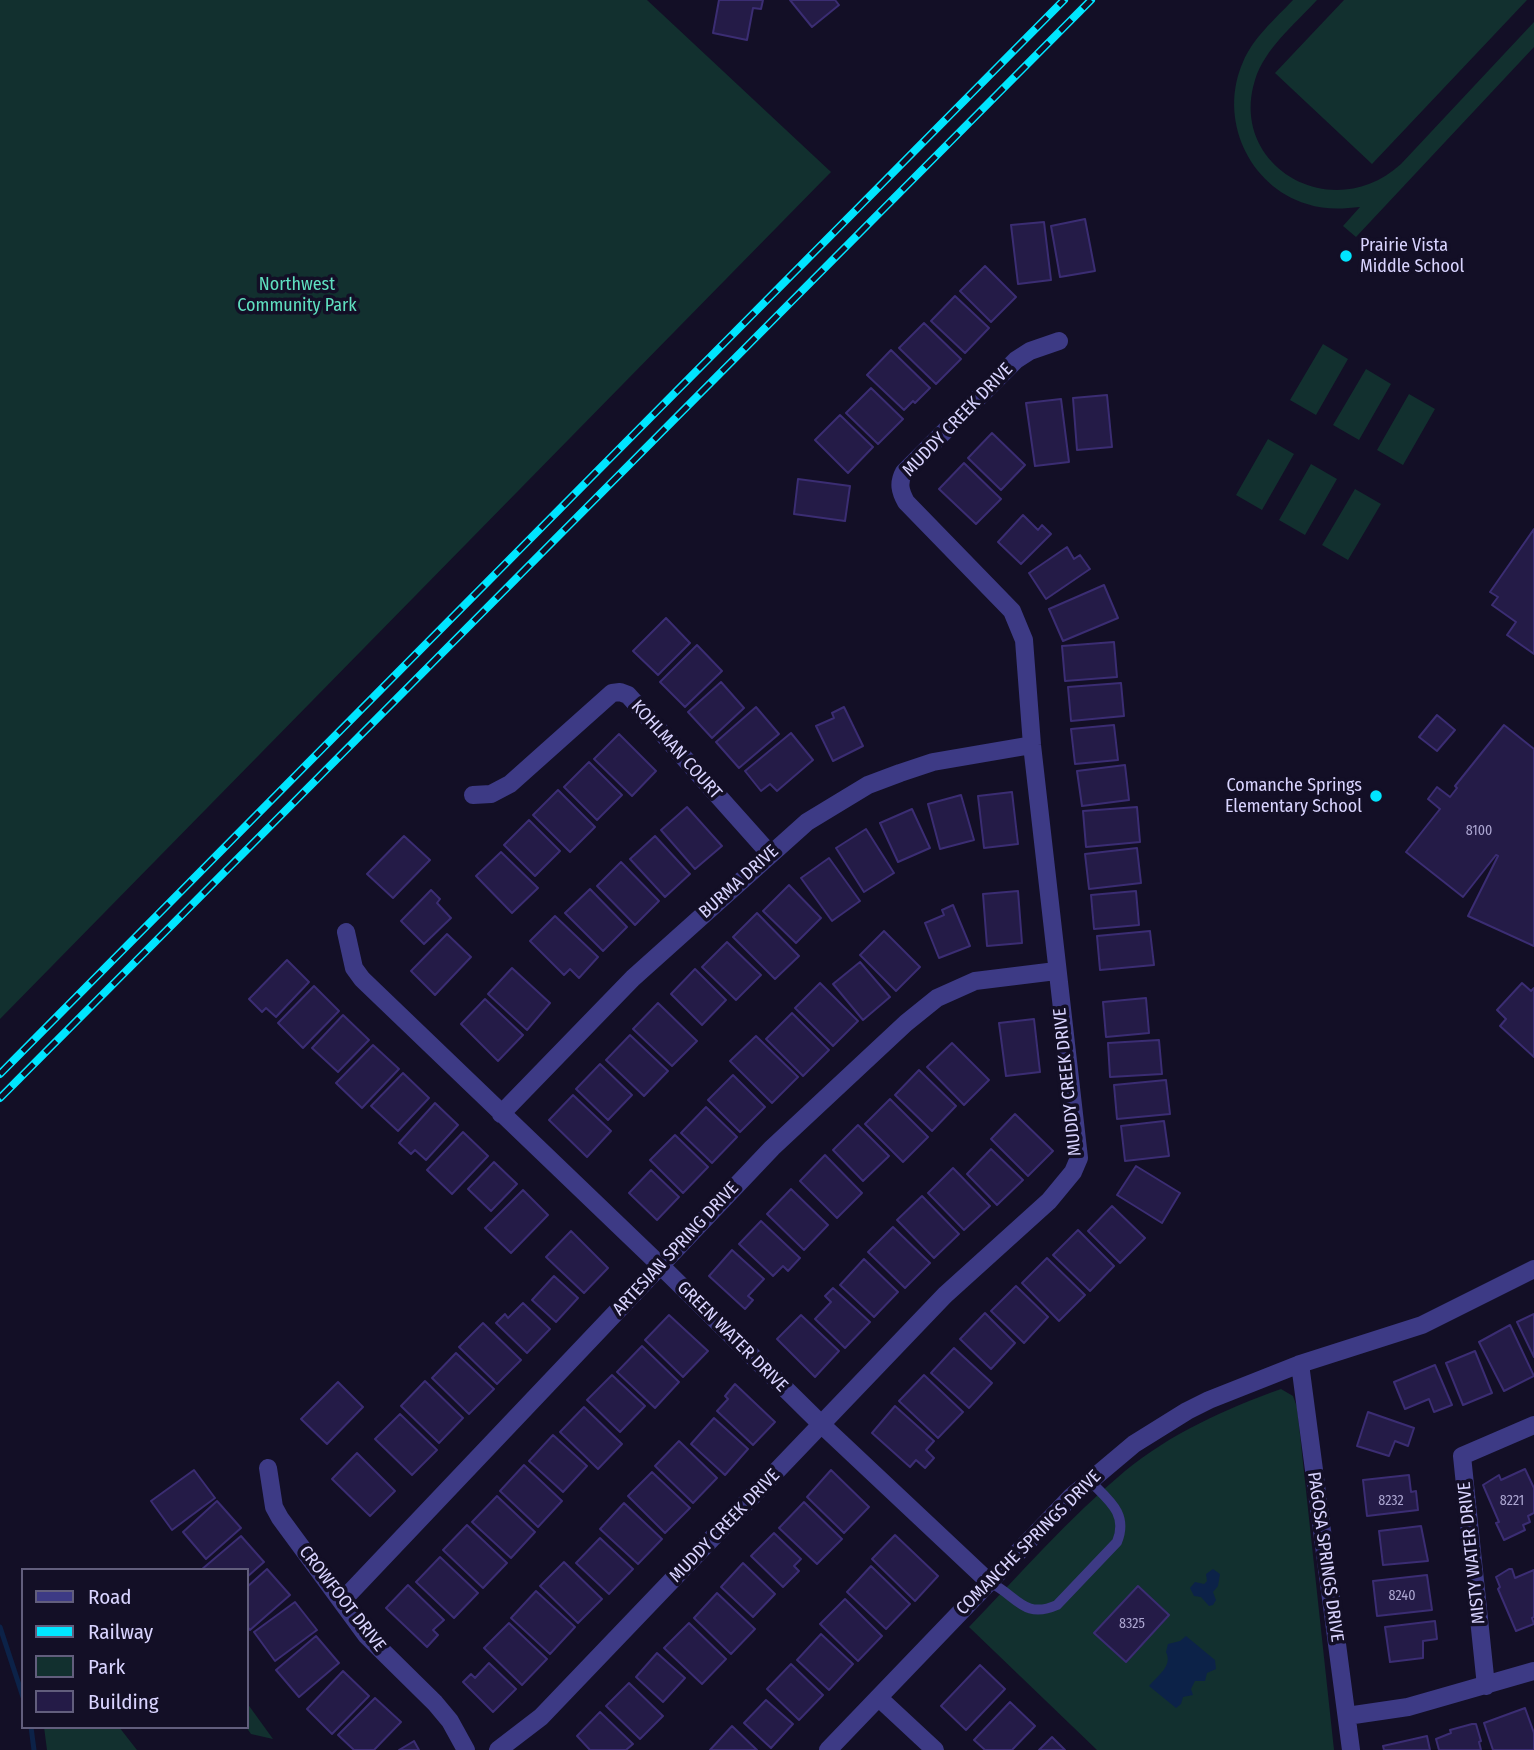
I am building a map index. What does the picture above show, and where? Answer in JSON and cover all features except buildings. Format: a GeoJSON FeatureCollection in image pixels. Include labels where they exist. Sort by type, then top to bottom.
{"type":"FeatureCollection","features":[{"type":"Feature","properties":{"kind":"street","name":"MUDDY CREEK DRIVE"},"geometry":{"type":"LineString","coordinates":[[498,1750],[541,1717],[945,1294],[1049,1201],[1073,1172],[1079,1158],[1032,746],[1024,640],[1015,618],[999,598],[906,502],[899,481],[904,472],[1016,360],[1030,351],[1059,341]]}},
{"type":"Feature","properties":{"kind":"street","name":"KOHLMAN COURT"},"geometry":{"type":"LineString","coordinates":[[473,795],[491,794],[510,784],[612,693],[620,692],[628,695],[770,854]]}},
{"type":"Feature","properties":{"kind":"street","name":"BURMA DRIVE"},"geometry":{"type":"LineString","coordinates":[[501,1114],[625,985],[807,822],[868,785],[933,762],[1032,746]]}},
{"type":"Feature","properties":{"kind":"street","name":"GREEN WATER DRIVE"},"geometry":{"type":"LineString","coordinates":[[346,932],[354,968],[362,979],[822,1425],[989,1582]]}},
{"type":"Feature","properties":{"kind":"street","name":"ARTESIAN SPRING DRIVE"},"geometry":{"type":"LineString","coordinates":[[342,1601],[795,1125],[922,1008],[937,998],[975,981],[1056,971]]}},
{"type":"Feature","properties":{"kind":"street","name":"COMANCHE SPRINGS DRIVE"},"geometry":{"type":"LineString","coordinates":[[828,1750],[1089,1480],[1134,1444],[1187,1411],[1237,1388],[1300,1364],[1422,1325],[1534,1269]]}},
{"type":"Feature","properties":{"kind":"street","name":"PAGOSA SPRINGS DRIVE"},"geometry":{"type":"LineString","coordinates":[[1300,1364],[1351,1750]]}},
{"type":"Feature","properties":{"kind":"street","name":"MISTY WATER DRIVE"},"geometry":{"type":"LineString","coordinates":[[1486,1686],[1462,1456],[1534,1425]]}},
{"type":"Feature","properties":{"kind":"street","name":"CROWFOOT DRIVE"},"geometry":{"type":"LineString","coordinates":[[268,1468],[274,1507],[280,1518],[376,1646],[450,1721],[466,1750]]}},
{"type":"Feature","properties":{"kind":"street"},"geometry":{"type":"LineString","coordinates":[[1347,1716],[1408,1707],[1534,1671]]}},
{"type":"Feature","properties":{"kind":"street"},"geometry":{"type":"LineString","coordinates":[[879,1698],[935,1750]]}},
{"type":"Feature","properties":{"kind":"lane"},"geometry":{"type":"LineString","coordinates":[[989,1582],[1004,1589],[1022,1606],[1034,1611],[1057,1605],[1117,1542],[1122,1531],[1121,1520],[1115,1508],[1089,1480]]}},
{"type":"Feature","properties":{"kind":"green space","name":"Northwest Community Park"},"geometry":{"type":"Polygon","coordinates":[[[0,0],[647,0],[831,172],[0,1019],[0,0]]]}},
{"type":"Feature","properties":{"kind":"green space"},"geometry":{"type":"Polygon","coordinates":[[[1293,0],[1317,0],[1266,57],[1255,80],[1251,111],[1257,138],[1271,161],[1292,178],[1317,188],[1345,190],[1374,182],[1401,164],[1534,22],[1534,47],[1356,237],[1343,226],[1360,207],[1320,207],[1286,195],[1254,166],[1237,127],[1234,105],[1236,83],[1243,62],[1258,37],[1293,0]]]}},
{"type":"Feature","properties":{"kind":"green space"},"geometry":{"type":"Polygon","coordinates":[[[1344,0],[1527,0],[1372,164],[1275,73],[1344,0]]]}},
{"type":"Feature","properties":{"kind":"green space"},"geometry":{"type":"Polygon","coordinates":[[[1323,344],[1348,359],[1316,415],[1290,400],[1323,344]]]}},
{"type":"Feature","properties":{"kind":"green space"},"geometry":{"type":"Polygon","coordinates":[[[1366,369],[1391,384],[1359,440],[1333,425],[1366,369]]]}},
{"type":"Feature","properties":{"kind":"green space"},"geometry":{"type":"Polygon","coordinates":[[[1409,394],[1435,409],[1403,465],[1377,450],[1409,394]]]}},
{"type":"Feature","properties":{"kind":"green space"},"geometry":{"type":"Polygon","coordinates":[[[1268,439],[1294,454],[1262,510],[1236,495],[1268,439]]]}},
{"type":"Feature","properties":{"kind":"green space"},"geometry":{"type":"Polygon","coordinates":[[[1311,464],[1337,479],[1305,535],[1279,520],[1311,464]]]}},
{"type":"Feature","properties":{"kind":"green space"},"geometry":{"type":"Polygon","coordinates":[[[1355,489],[1381,504],[1348,560],[1322,545],[1355,489]]]}},
{"type":"Feature","properties":{"kind":"green space"},"geometry":{"type":"Polygon","coordinates":[[[1281,1389],[1293,1396],[1297,1407],[1334,1750],[1097,1750],[969,1627],[1084,1508],[1142,1458],[1199,1424],[1281,1389]]]}},
{"type":"Feature","properties":{"kind":"green space"},"geometry":{"type":"Polygon","coordinates":[[[248,1704],[273,1739],[251,1734],[247,1729],[248,1704]]]}},
{"type":"Feature","properties":{"kind":"green space"},"geometry":{"type":"Polygon","coordinates":[[[44,1729],[121,1729],[137,1750],[47,1750],[44,1729]]]}},
{"type":"Feature","properties":{"kind":"water"},"geometry":{"type":"Polygon","coordinates":[[[1213,1569],[1220,1574],[1218,1586],[1213,1592],[1216,1600],[1209,1606],[1201,1597],[1194,1596],[1190,1588],[1195,1582],[1204,1584],[1207,1581],[1206,1574],[1213,1569]]]}},
{"type":"Feature","properties":{"kind":"water"},"geometry":{"type":"Polygon","coordinates":[[[1186,1636],[1215,1660],[1216,1669],[1207,1673],[1205,1681],[1195,1681],[1191,1689],[1193,1695],[1183,1697],[1176,1708],[1149,1686],[1168,1662],[1168,1644],[1180,1641],[1186,1636]]]}},
{"type":"Feature","properties":{"kind":"waterway"},"geometry":{"type":"LineString","coordinates":[[0,1627],[21,1691]]}},
{"type":"Feature","properties":{"kind":"waterway"},"geometry":{"type":"LineString","coordinates":[[31,1729],[34,1750]]}},
{"type":"Feature","properties":{"kind":"railway"},"geometry":{"type":"LineString","coordinates":[[0,1074],[1064,0]]}},
{"type":"Feature","properties":{"kind":"railway"},"geometry":{"type":"LineString","coordinates":[[0,1098],[1091,0]]}},
{"type":"Feature","properties":{"kind":"place","name":"Prairie Vista Middle School"},"geometry":{"type":"Point","coordinates":[1346,256]}},
{"type":"Feature","properties":{"kind":"place","name":"Comanche Springs Elementary School"},"geometry":{"type":"Point","coordinates":[1376,796]}}]}
